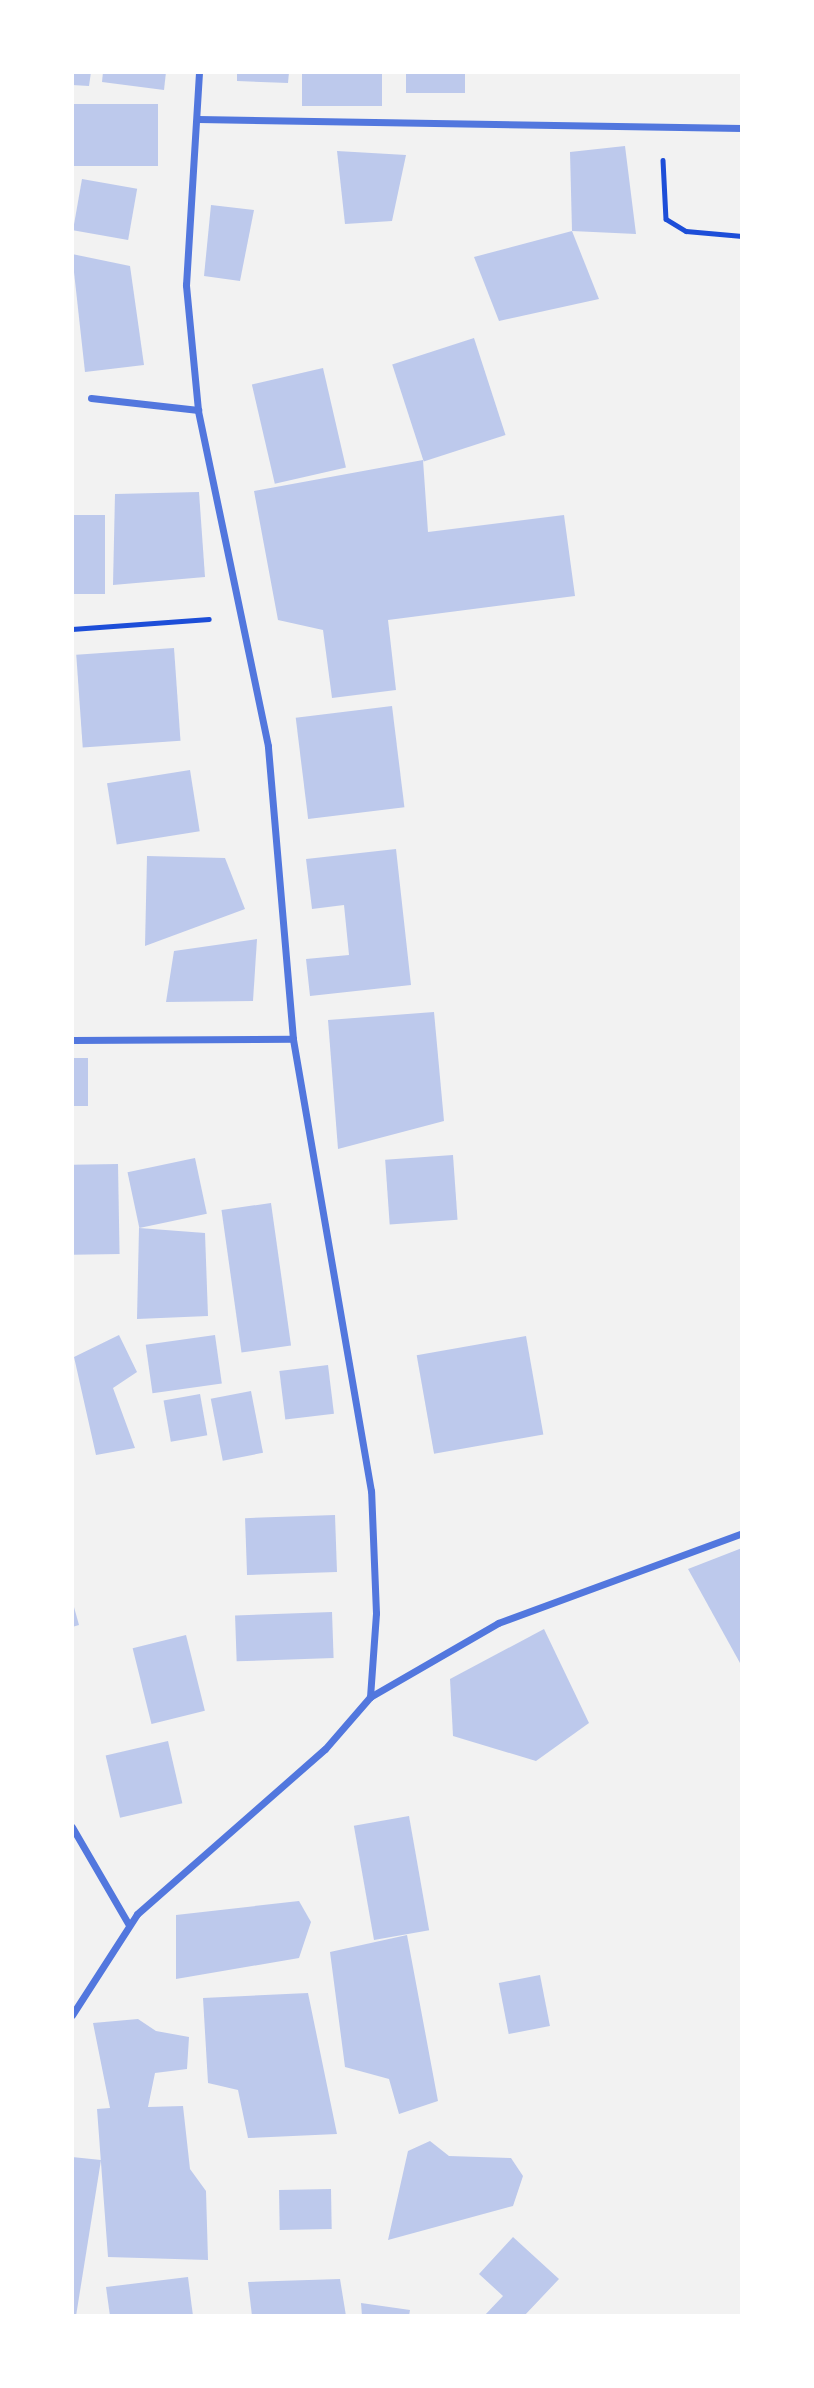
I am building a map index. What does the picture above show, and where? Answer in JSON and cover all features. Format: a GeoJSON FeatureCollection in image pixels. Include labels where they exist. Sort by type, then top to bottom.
{"type":"FeatureCollection","features":[{"type":"Feature","properties":{"kind":"street"},"geometry":{"type":"LineString","coordinates":[[199,72],[186,285],[198,411],[238,617],[268,746],[293,1039],[371,1490],[376,1612],[370,1698]]}},
{"type":"Feature","properties":{"kind":"street"},"geometry":{"type":"LineString","coordinates":[[198,120],[742,128]]}},
{"type":"Feature","properties":{"kind":"street"},"geometry":{"type":"LineString","coordinates":[[90,398],[198,411]]}},
{"type":"Feature","properties":{"kind":"street"},"geometry":{"type":"LineString","coordinates":[[72,1040],[293,1039]]}},
{"type":"Feature","properties":{"kind":"street"},"geometry":{"type":"LineString","coordinates":[[72,2015],[129,1926],[325,1749],[370,1698],[498,1623],[742,1533]]}},
{"type":"Feature","properties":{"kind":"street"},"geometry":{"type":"LineString","coordinates":[[72,1827],[129,1926]]}},
{"type":"Feature","properties":{"kind":"path"},"geometry":{"type":"LineString","coordinates":[[660,128],[666,219],[686,231],[742,236]]}},
{"type":"Feature","properties":{"kind":"path"},"geometry":{"type":"LineString","coordinates":[[72,629],[238,617]]}},
{"type":"Feature","properties":{"kind":"building"},"geometry":{"type":"Polygon","coordinates":[[[72,72],[91,72],[89,86],[72,85],[72,72]]]}},
{"type":"Feature","properties":{"kind":"building"},"geometry":{"type":"Polygon","coordinates":[[[103,72],[166,72],[164,90],[102,82],[103,72]]]}},
{"type":"Feature","properties":{"kind":"building"},"geometry":{"type":"Polygon","coordinates":[[[237,72],[289,72],[288,83],[237,81],[237,72]]]}},
{"type":"Feature","properties":{"kind":"building"},"geometry":{"type":"Polygon","coordinates":[[[302,72],[382,72],[382,106],[302,106],[302,72]]]}},
{"type":"Feature","properties":{"kind":"building"},"geometry":{"type":"Polygon","coordinates":[[[406,72],[465,72],[465,93],[406,93],[406,72]]]}},
{"type":"Feature","properties":{"kind":"building"},"geometry":{"type":"Polygon","coordinates":[[[72,104],[158,104],[158,166],[72,166],[72,104]]]}},
{"type":"Feature","properties":{"kind":"building"},"geometry":{"type":"Polygon","coordinates":[[[625,146],[636,234],[572,231],[570,152],[625,146]]]}},
{"type":"Feature","properties":{"kind":"building"},"geometry":{"type":"Polygon","coordinates":[[[337,151],[406,155],[392,221],[345,224],[337,151]]]}},
{"type":"Feature","properties":{"kind":"building"},"geometry":{"type":"Polygon","coordinates":[[[82,179],[137,189],[128,240],[73,230],[82,179]]]}},
{"type":"Feature","properties":{"kind":"building"},"geometry":{"type":"Polygon","coordinates":[[[211,205],[254,210],[240,281],[204,276],[211,205]]]}},
{"type":"Feature","properties":{"kind":"building"},"geometry":{"type":"Polygon","coordinates":[[[572,231],[599,299],[499,321],[474,257],[572,231]]]}},
{"type":"Feature","properties":{"kind":"building"},"geometry":{"type":"Polygon","coordinates":[[[72,254],[130,266],[144,365],[85,372],[72,254]]]}},
{"type":"Feature","properties":{"kind":"building"},"geometry":{"type":"Polygon","coordinates":[[[474,338],[506,435],[424,462],[392,365],[474,338]]]}},
{"type":"Feature","properties":{"kind":"building"},"geometry":{"type":"Polygon","coordinates":[[[323,368],[346,467],[275,484],[252,384],[323,368]]]}},
{"type":"Feature","properties":{"kind":"building"},"geometry":{"type":"Polygon","coordinates":[[[423,460],[428,532],[564,515],[575,596],[388,620],[396,690],[332,698],[323,630],[278,620],[254,491],[423,460]]]}},
{"type":"Feature","properties":{"kind":"building"},"geometry":{"type":"Polygon","coordinates":[[[199,492],[205,577],[113,585],[115,494],[199,492]]]}},
{"type":"Feature","properties":{"kind":"building"},"geometry":{"type":"Polygon","coordinates":[[[72,515],[105,515],[105,594],[72,594],[72,515]]]}},
{"type":"Feature","properties":{"kind":"building"},"geometry":{"type":"Polygon","coordinates":[[[174,648],[180,741],[83,748],[76,655],[174,648]]]}},
{"type":"Feature","properties":{"kind":"building"},"geometry":{"type":"Polygon","coordinates":[[[392,706],[404,807],[308,819],[296,718],[392,706]]]}},
{"type":"Feature","properties":{"kind":"building"},"geometry":{"type":"Polygon","coordinates":[[[190,770],[200,831],[117,844],[107,783],[190,770]]]}},
{"type":"Feature","properties":{"kind":"building"},"geometry":{"type":"Polygon","coordinates":[[[396,849],[411,985],[310,996],[306,959],[349,955],[344,905],[312,909],[306,859],[396,849]]]}},
{"type":"Feature","properties":{"kind":"building"},"geometry":{"type":"Polygon","coordinates":[[[147,856],[225,858],[245,909],[145,946],[147,856]]]}},
{"type":"Feature","properties":{"kind":"building"},"geometry":{"type":"Polygon","coordinates":[[[257,939],[253,1001],[166,1002],[174,951],[257,939]]]}},
{"type":"Feature","properties":{"kind":"building"},"geometry":{"type":"Polygon","coordinates":[[[434,1012],[444,1121],[338,1149],[328,1020],[434,1012]]]}},
{"type":"Feature","properties":{"kind":"building"},"geometry":{"type":"Polygon","coordinates":[[[72,1058],[88,1058],[88,1106],[72,1106],[72,1058]]]}},
{"type":"Feature","properties":{"kind":"building"},"geometry":{"type":"Polygon","coordinates":[[[453,1155],[458,1220],[390,1225],[385,1160],[453,1155]]]}},
{"type":"Feature","properties":{"kind":"building"},"geometry":{"type":"Polygon","coordinates":[[[195,1158],[207,1214],[139,1228],[128,1172],[195,1158]]]}},
{"type":"Feature","properties":{"kind":"building"},"geometry":{"type":"Polygon","coordinates":[[[118,1164],[120,1254],[74,1255],[72,1165],[118,1164]]]}},
{"type":"Feature","properties":{"kind":"building"},"geometry":{"type":"Polygon","coordinates":[[[271,1203],[291,1346],[242,1353],[221,1210],[271,1203]]]}},
{"type":"Feature","properties":{"kind":"building"},"geometry":{"type":"Polygon","coordinates":[[[139,1228],[205,1233],[208,1316],[137,1319],[139,1228]]]}},
{"type":"Feature","properties":{"kind":"building"},"geometry":{"type":"Polygon","coordinates":[[[119,1335],[137,1372],[113,1388],[135,1448],[96,1455],[74,1357],[119,1335]]]}},
{"type":"Feature","properties":{"kind":"building"},"geometry":{"type":"Polygon","coordinates":[[[215,1335],[222,1384],[153,1393],[146,1345],[215,1335]]]}},
{"type":"Feature","properties":{"kind":"building"},"geometry":{"type":"Polygon","coordinates":[[[526,1336],[543,1434],[434,1454],[417,1355],[526,1336]]]}},
{"type":"Feature","properties":{"kind":"building"},"geometry":{"type":"Polygon","coordinates":[[[328,1365],[334,1414],[285,1420],[279,1371],[328,1365]]]}},
{"type":"Feature","properties":{"kind":"building"},"geometry":{"type":"Polygon","coordinates":[[[251,1391],[263,1453],[223,1461],[211,1399],[251,1391]]]}},
{"type":"Feature","properties":{"kind":"building"},"geometry":{"type":"Polygon","coordinates":[[[200,1394],[207,1435],[171,1442],[164,1400],[200,1394]]]}},
{"type":"Feature","properties":{"kind":"building"},"geometry":{"type":"Polygon","coordinates":[[[335,1515],[337,1572],[247,1575],[245,1518],[335,1515]]]}},
{"type":"Feature","properties":{"kind":"building"},"geometry":{"type":"Polygon","coordinates":[[[742,1548],[742,1662],[740,1663],[688,1569],[742,1548]]]}},
{"type":"Feature","properties":{"kind":"building"},"geometry":{"type":"Polygon","coordinates":[[[72,1600],[79,1625],[72,1627],[72,1600]]]}},
{"type":"Feature","properties":{"kind":"building"},"geometry":{"type":"Polygon","coordinates":[[[332,1612],[334,1658],[237,1661],[235,1615],[332,1612]]]}},
{"type":"Feature","properties":{"kind":"building"},"geometry":{"type":"Polygon","coordinates":[[[544,1629],[589,1723],[536,1761],[453,1736],[450,1679],[544,1629]]]}},
{"type":"Feature","properties":{"kind":"building"},"geometry":{"type":"Polygon","coordinates":[[[186,1635],[205,1711],[152,1724],[133,1648],[186,1635]]]}},
{"type":"Feature","properties":{"kind":"building"},"geometry":{"type":"Polygon","coordinates":[[[168,1741],[182,1803],[120,1818],[106,1755],[168,1741]]]}},
{"type":"Feature","properties":{"kind":"building"},"geometry":{"type":"Polygon","coordinates":[[[409,1816],[429,1930],[374,1940],[354,1826],[409,1816]]]}},
{"type":"Feature","properties":{"kind":"building"},"geometry":{"type":"Polygon","coordinates":[[[299,1901],[311,1922],[299,1958],[176,1979],[176,1915],[299,1901]]]}},
{"type":"Feature","properties":{"kind":"building"},"geometry":{"type":"Polygon","coordinates":[[[407,1935],[438,2101],[399,2114],[389,2079],[345,2067],[330,1952],[407,1935]]]}},
{"type":"Feature","properties":{"kind":"building"},"geometry":{"type":"Polygon","coordinates":[[[540,1975],[550,2026],[509,2034],[499,1983],[540,1975]]]}},
{"type":"Feature","properties":{"kind":"building"},"geometry":{"type":"Polygon","coordinates":[[[308,1993],[337,2134],[248,2138],[238,2090],[208,2083],[203,1998],[308,1993]]]}},
{"type":"Feature","properties":{"kind":"building"},"geometry":{"type":"Polygon","coordinates":[[[138,2019],[156,2031],[189,2037],[187,2069],[155,2073],[148,2107],[183,2106],[190,2169],[206,2191],[208,2260],[108,2257],[97,2109],[110,2108],[93,2023],[138,2019]]]}},
{"type":"Feature","properties":{"kind":"building"},"geometry":{"type":"Polygon","coordinates":[[[430,2141],[449,2156],[511,2158],[523,2176],[513,2206],[388,2240],[408,2151],[430,2141]]]}},
{"type":"Feature","properties":{"kind":"building"},"geometry":{"type":"Polygon","coordinates":[[[72,2157],[101,2160],[76,2316],[72,2316],[72,2157]]]}},
{"type":"Feature","properties":{"kind":"building"},"geometry":{"type":"Polygon","coordinates":[[[331,2189],[332,2229],[280,2230],[279,2190],[331,2189]]]}},
{"type":"Feature","properties":{"kind":"building"},"geometry":{"type":"Polygon","coordinates":[[[513,2237],[559,2279],[524,2316],[484,2316],[503,2296],[479,2274],[513,2237]]]}},
{"type":"Feature","properties":{"kind":"building"},"geometry":{"type":"Polygon","coordinates":[[[188,2277],[193,2316],[110,2316],[106,2287],[188,2277]]]}},
{"type":"Feature","properties":{"kind":"building"},"geometry":{"type":"Polygon","coordinates":[[[340,2279],[346,2316],[252,2316],[248,2282],[340,2279]]]}},
{"type":"Feature","properties":{"kind":"building"},"geometry":{"type":"Polygon","coordinates":[[[361,2303],[410,2310],[409,2316],[362,2316],[361,2303]]]}}]}
